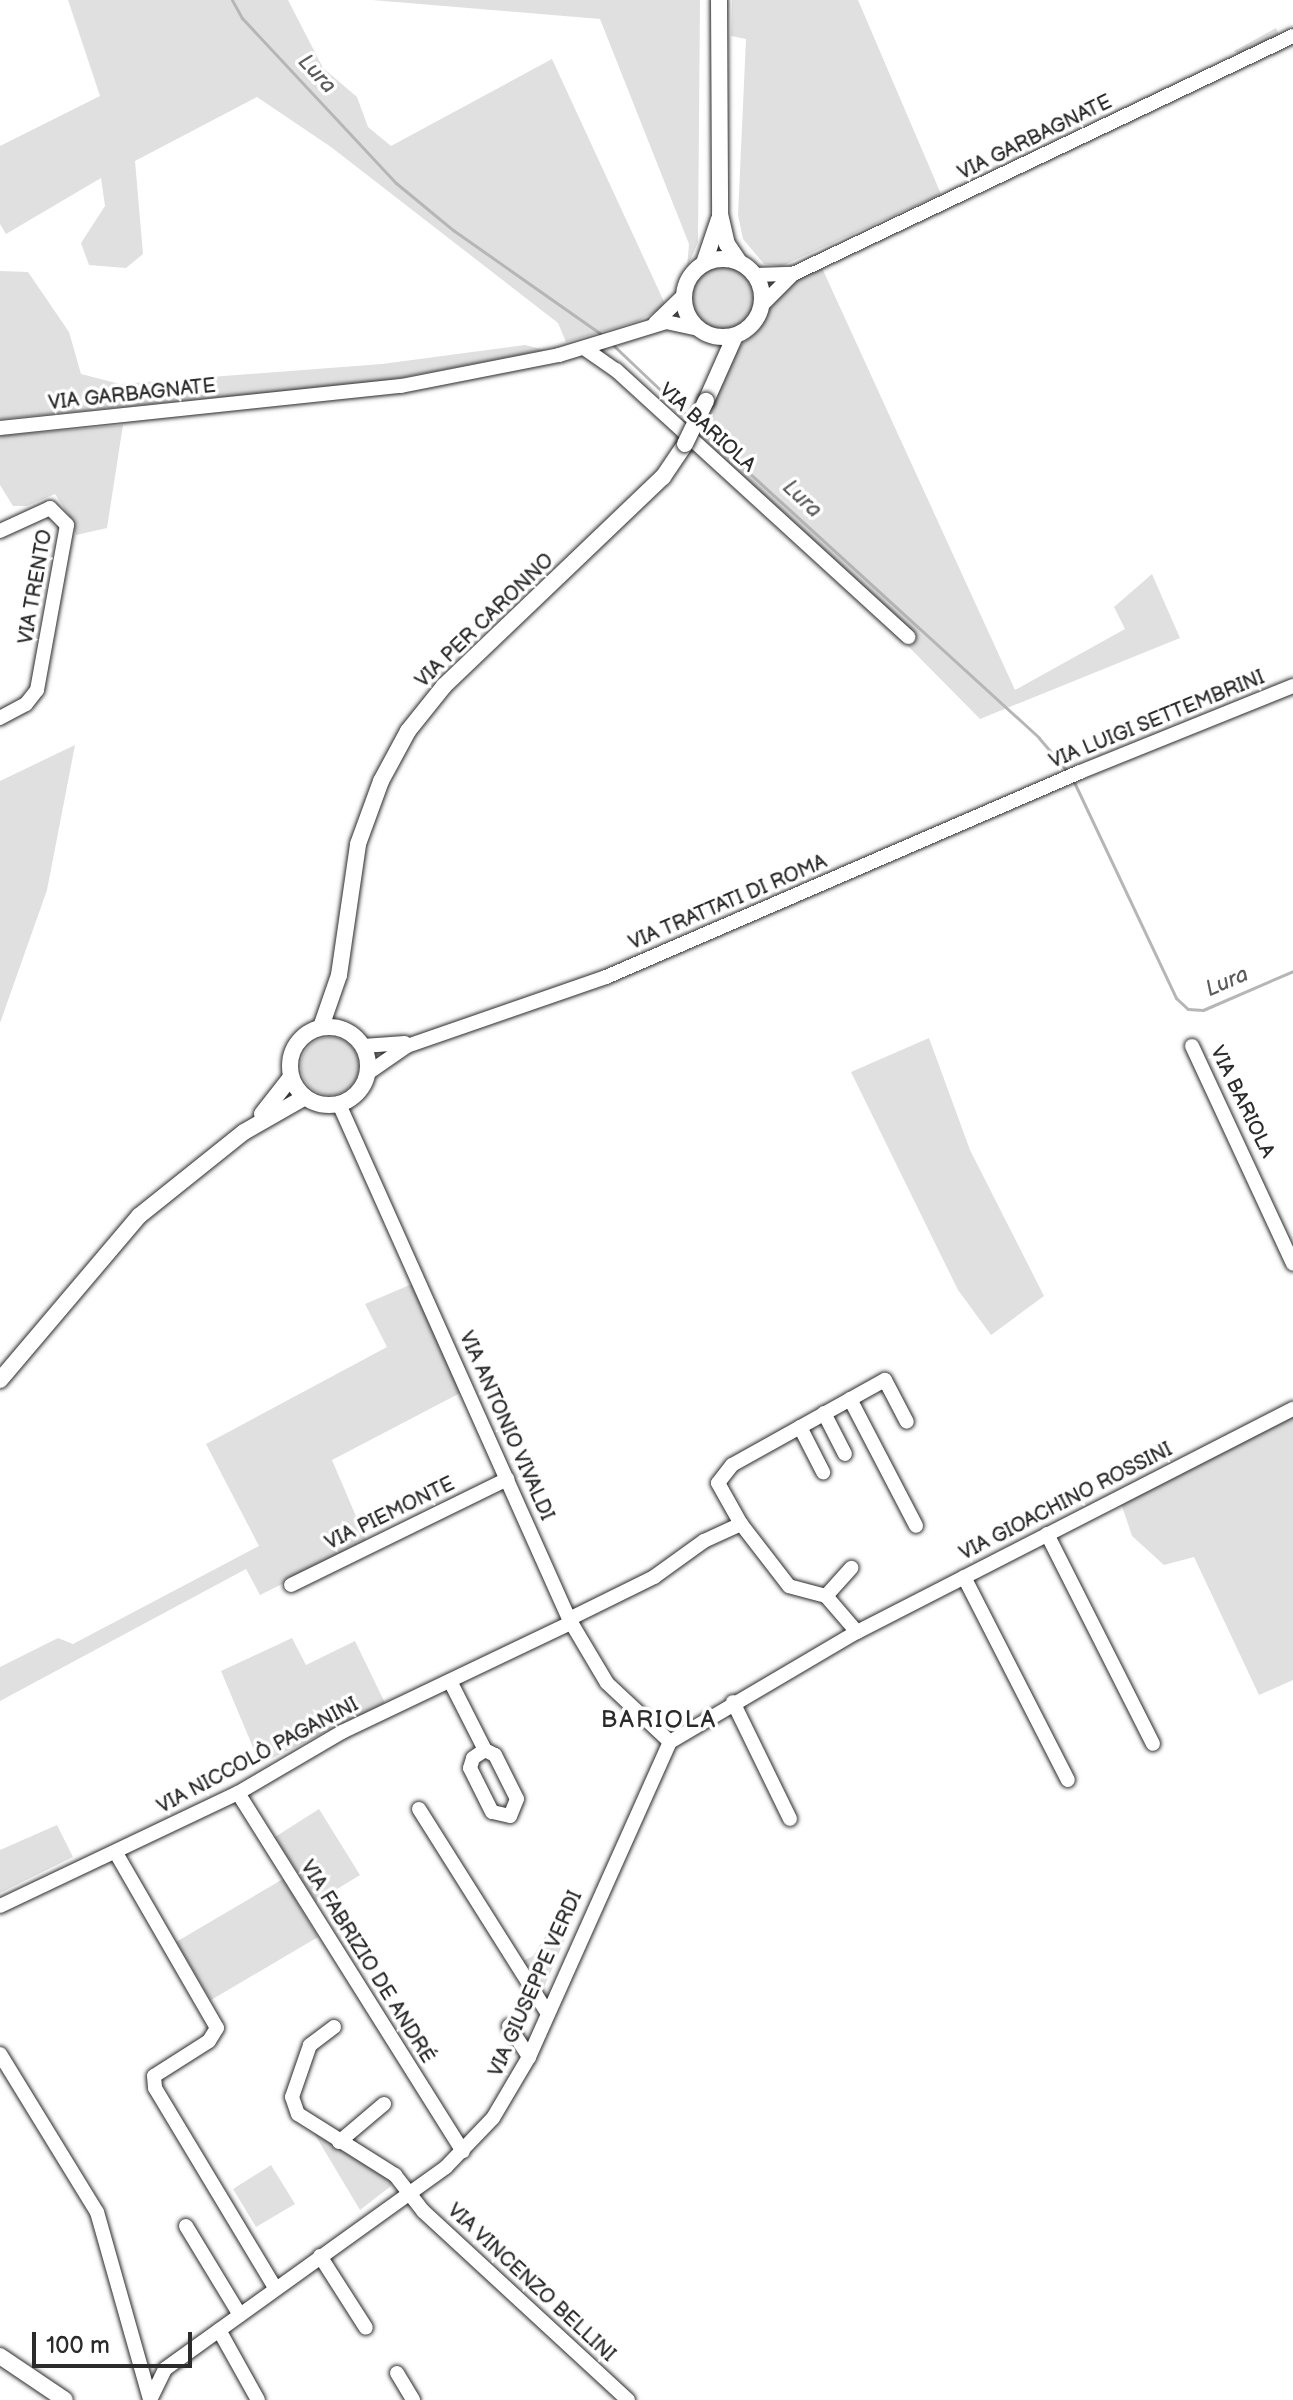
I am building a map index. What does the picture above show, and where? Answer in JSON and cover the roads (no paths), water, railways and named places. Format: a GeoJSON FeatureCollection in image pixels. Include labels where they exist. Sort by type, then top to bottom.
{"type":"FeatureCollection","features":[{"type":"Feature","properties":{"kind":"main road"},"geometry":{"type":"LineString","coordinates":[[698,329],[716,337],[735,336],[754,324],[763,304],[755,275],[739,262],[727,244],[720,214],[719,0]]}},
{"type":"Feature","properties":{"kind":"main road"},"geometry":{"type":"LineString","coordinates":[[709,394],[713,356],[687,314],[684,295],[694,271],[704,263],[720,214]]}},
{"type":"Feature","properties":{"kind":"main road"},"geometry":{"type":"LineString","coordinates":[[704,263],[739,262]]}},
{"type":"Feature","properties":{"kind":"main road"},"geometry":{"type":"LineString","coordinates":[[709,394],[735,336]]}},
{"type":"Feature","properties":{"kind":"main road","name":"VIA PER CARONNO"},"geometry":{"type":"LineString","coordinates":[[339,975],[358,844],[381,781],[428,704],[649,490],[685,444],[709,394]]}},
{"type":"Feature","properties":{"kind":"main road"},"geometry":{"type":"LineString","coordinates":[[244,1132],[291,1077],[296,1045],[321,1027],[339,975]]}},
{"type":"Feature","properties":{"kind":"main road"},"geometry":{"type":"LineString","coordinates":[[0,1380],[139,1216],[244,1132],[305,1097],[339,1104],[358,1093],[368,1073],[357,1040],[344,1020],[339,975]]}},
{"type":"Feature","properties":{"kind":"main road"},"geometry":{"type":"LineString","coordinates":[[321,1027],[357,1040]]}},
{"type":"Feature","properties":{"kind":"main road"},"geometry":{"type":"LineString","coordinates":[[291,1077],[305,1097]]}},
{"type":"Feature","properties":{"kind":"main road"},"geometry":{"type":"LineString","coordinates":[[0,2356],[65,2400]]}},
{"type":"Feature","properties":{"kind":"street","name":"VIA GARBAGNATE"},"geometry":{"type":"LineString","coordinates":[[763,304],[793,274],[1293,36]]}},
{"type":"Feature","properties":{"kind":"street","name":"VIA GARBAGNATE"},"geometry":{"type":"LineString","coordinates":[[755,275],[793,274]]}},
{"type":"Feature","properties":{"kind":"street"},"geometry":{"type":"LineString","coordinates":[[648,328],[684,295]]}},
{"type":"Feature","properties":{"kind":"street"},"geometry":{"type":"LineString","coordinates":[[584,348],[676,321],[698,329]]}},
{"type":"Feature","properties":{"kind":"street","name":"VIA GARBAGNATE"},"geometry":{"type":"LineString","coordinates":[[0,428],[334,395],[584,348]]}},
{"type":"Feature","properties":{"kind":"street","name":"VIA BARIOLA"},"geometry":{"type":"LineString","coordinates":[[584,348],[616,370],[908,637]]}},
{"type":"Feature","properties":{"kind":"street","name":"VIA TRENTO"},"geometry":{"type":"LineString","coordinates":[[0,531],[50,508],[67,525],[37,690],[26,704],[0,718]]}},
{"type":"Feature","properties":{"kind":"street","name":"VIA LUIGI SETTEMBRINI"},"geometry":{"type":"LineString","coordinates":[[1036,791],[1293,686]]}},
{"type":"Feature","properties":{"kind":"street","name":"VIA TRATTATI DI ROMA"},"geometry":{"type":"LineString","coordinates":[[368,1073],[396,1052],[429,1037],[606,977],[1036,791]]}},
{"type":"Feature","properties":{"kind":"street","name":"VIA TRATTATI DI ROMA"},"geometry":{"type":"LineString","coordinates":[[357,1040],[429,1037]]}},
{"type":"Feature","properties":{"kind":"street","name":"VIA BARIOLA"},"geometry":{"type":"LineString","coordinates":[[1192,1046],[1291,1246],[1293,1264]]}},
{"type":"Feature","properties":{"kind":"street","name":"VIA ANTONIO VIVALDI"},"geometry":{"type":"LineString","coordinates":[[339,1104],[570,1621],[607,1683],[670,1742]]}},
{"type":"Feature","properties":{"kind":"street"},"geometry":{"type":"LineString","coordinates":[[670,1742],[733,1702],[857,1632],[826,1596],[789,1586],[741,1524],[720,1488],[720,1477],[800,1427],[885,1380],[907,1422]]}},
{"type":"Feature","properties":{"kind":"street"},"geometry":{"type":"LineString","coordinates":[[850,1399],[916,1526]]}},
{"type":"Feature","properties":{"kind":"street","name":"VIA GIOACHINO ROSSINI"},"geometry":{"type":"LineString","coordinates":[[857,1632],[1293,1409]]}},
{"type":"Feature","properties":{"kind":"street"},"geometry":{"type":"LineString","coordinates":[[824,1413],[845,1454]]}},
{"type":"Feature","properties":{"kind":"street"},"geometry":{"type":"LineString","coordinates":[[800,1427],[823,1472]]}},
{"type":"Feature","properties":{"kind":"street","name":"VIA PIEMONTE"},"geometry":{"type":"LineString","coordinates":[[291,1585],[507,1479]]}},
{"type":"Feature","properties":{"kind":"street","name":"VIA NICCOLÒ PAGANINI"},"geometry":{"type":"LineString","coordinates":[[0,1906],[48,1879],[116,1853],[238,1793],[342,1732],[451,1683],[654,1577],[704,1541],[741,1524]]}},
{"type":"Feature","properties":{"kind":"street"},"geometry":{"type":"LineString","coordinates":[[1047,1534],[1153,1744]]}},
{"type":"Feature","properties":{"kind":"street"},"geometry":{"type":"LineString","coordinates":[[826,1596],[851,1568]]}},
{"type":"Feature","properties":{"kind":"street"},"geometry":{"type":"LineString","coordinates":[[964,1577],[1068,1780]]}},
{"type":"Feature","properties":{"kind":"street"},"geometry":{"type":"LineString","coordinates":[[451,1683],[485,1750],[495,1755],[517,1799],[516,1812],[505,1818],[492,1812],[470,1768],[473,1758],[485,1750]]}},
{"type":"Feature","properties":{"kind":"street"},"geometry":{"type":"LineString","coordinates":[[733,1702],[790,1819]]}},
{"type":"Feature","properties":{"kind":"street","name":"VIA GIUSEPPE VERDI"},"geometry":{"type":"LineString","coordinates":[[150,2399],[161,2373],[275,2288],[410,2194],[463,2151],[493,2118],[529,2057],[670,1742]]}},
{"type":"Feature","properties":{"kind":"street","name":"VIA FABRIZIO DE ANDRÉ"},"geometry":{"type":"LineString","coordinates":[[238,1793],[463,2151]]}},
{"type":"Feature","properties":{"kind":"street"},"geometry":{"type":"LineString","coordinates":[[419,1809],[548,2014]]}},
{"type":"Feature","properties":{"kind":"street"},"geometry":{"type":"LineString","coordinates":[[116,1853],[217,2028],[209,2041],[158,2072],[153,2082],[275,2288]]}},
{"type":"Feature","properties":{"kind":"street"},"geometry":{"type":"LineString","coordinates":[[509,2026],[529,2057]]}},
{"type":"Feature","properties":{"kind":"street","name":"VIA VINCENZO BELLINI"},"geometry":{"type":"LineString","coordinates":[[334,2027],[310,2045],[292,2097],[303,2120],[395,2175],[410,2194],[628,2400]]}},
{"type":"Feature","properties":{"kind":"street"},"geometry":{"type":"LineString","coordinates":[[0,2054],[97,2212],[150,2399]]}},
{"type":"Feature","properties":{"kind":"street"},"geometry":{"type":"LineString","coordinates":[[339,2142],[384,2104]]}},
{"type":"Feature","properties":{"kind":"street"},"geometry":{"type":"LineString","coordinates":[[186,2226],[240,2315]]}},
{"type":"Feature","properties":{"kind":"street"},"geometry":{"type":"LineString","coordinates":[[320,2256],[366,2328]]}},
{"type":"Feature","properties":{"kind":"street"},"geometry":{"type":"LineString","coordinates":[[219,2330],[258,2400]]}},
{"type":"Feature","properties":{"kind":"street"},"geometry":{"type":"LineString","coordinates":[[397,2373],[413,2400]]}},
{"type":"Feature","properties":{"kind":"waterway","name":"Lura"},"geometry":{"type":"LineString","coordinates":[[232,0],[242,18],[396,183],[453,230],[605,337]]}},
{"type":"Feature","properties":{"kind":"waterway","name":"Lura"},"geometry":{"type":"LineString","coordinates":[[613,345],[692,420]]}},
{"type":"Feature","properties":{"kind":"waterway","name":"Lura"},"geometry":{"type":"LineString","coordinates":[[700,428],[1039,738],[1068,772]]}},
{"type":"Feature","properties":{"kind":"waterway","name":"Lura"},"geometry":{"type":"LineString","coordinates":[[1074,782],[1176,998],[1188,1009],[1203,1010],[1293,971]]}},
{"type":"Feature","properties":{"kind":"district","name":"BARIOLA"},"geometry":{"type":"Point","coordinates":[659,1720]}}]}
